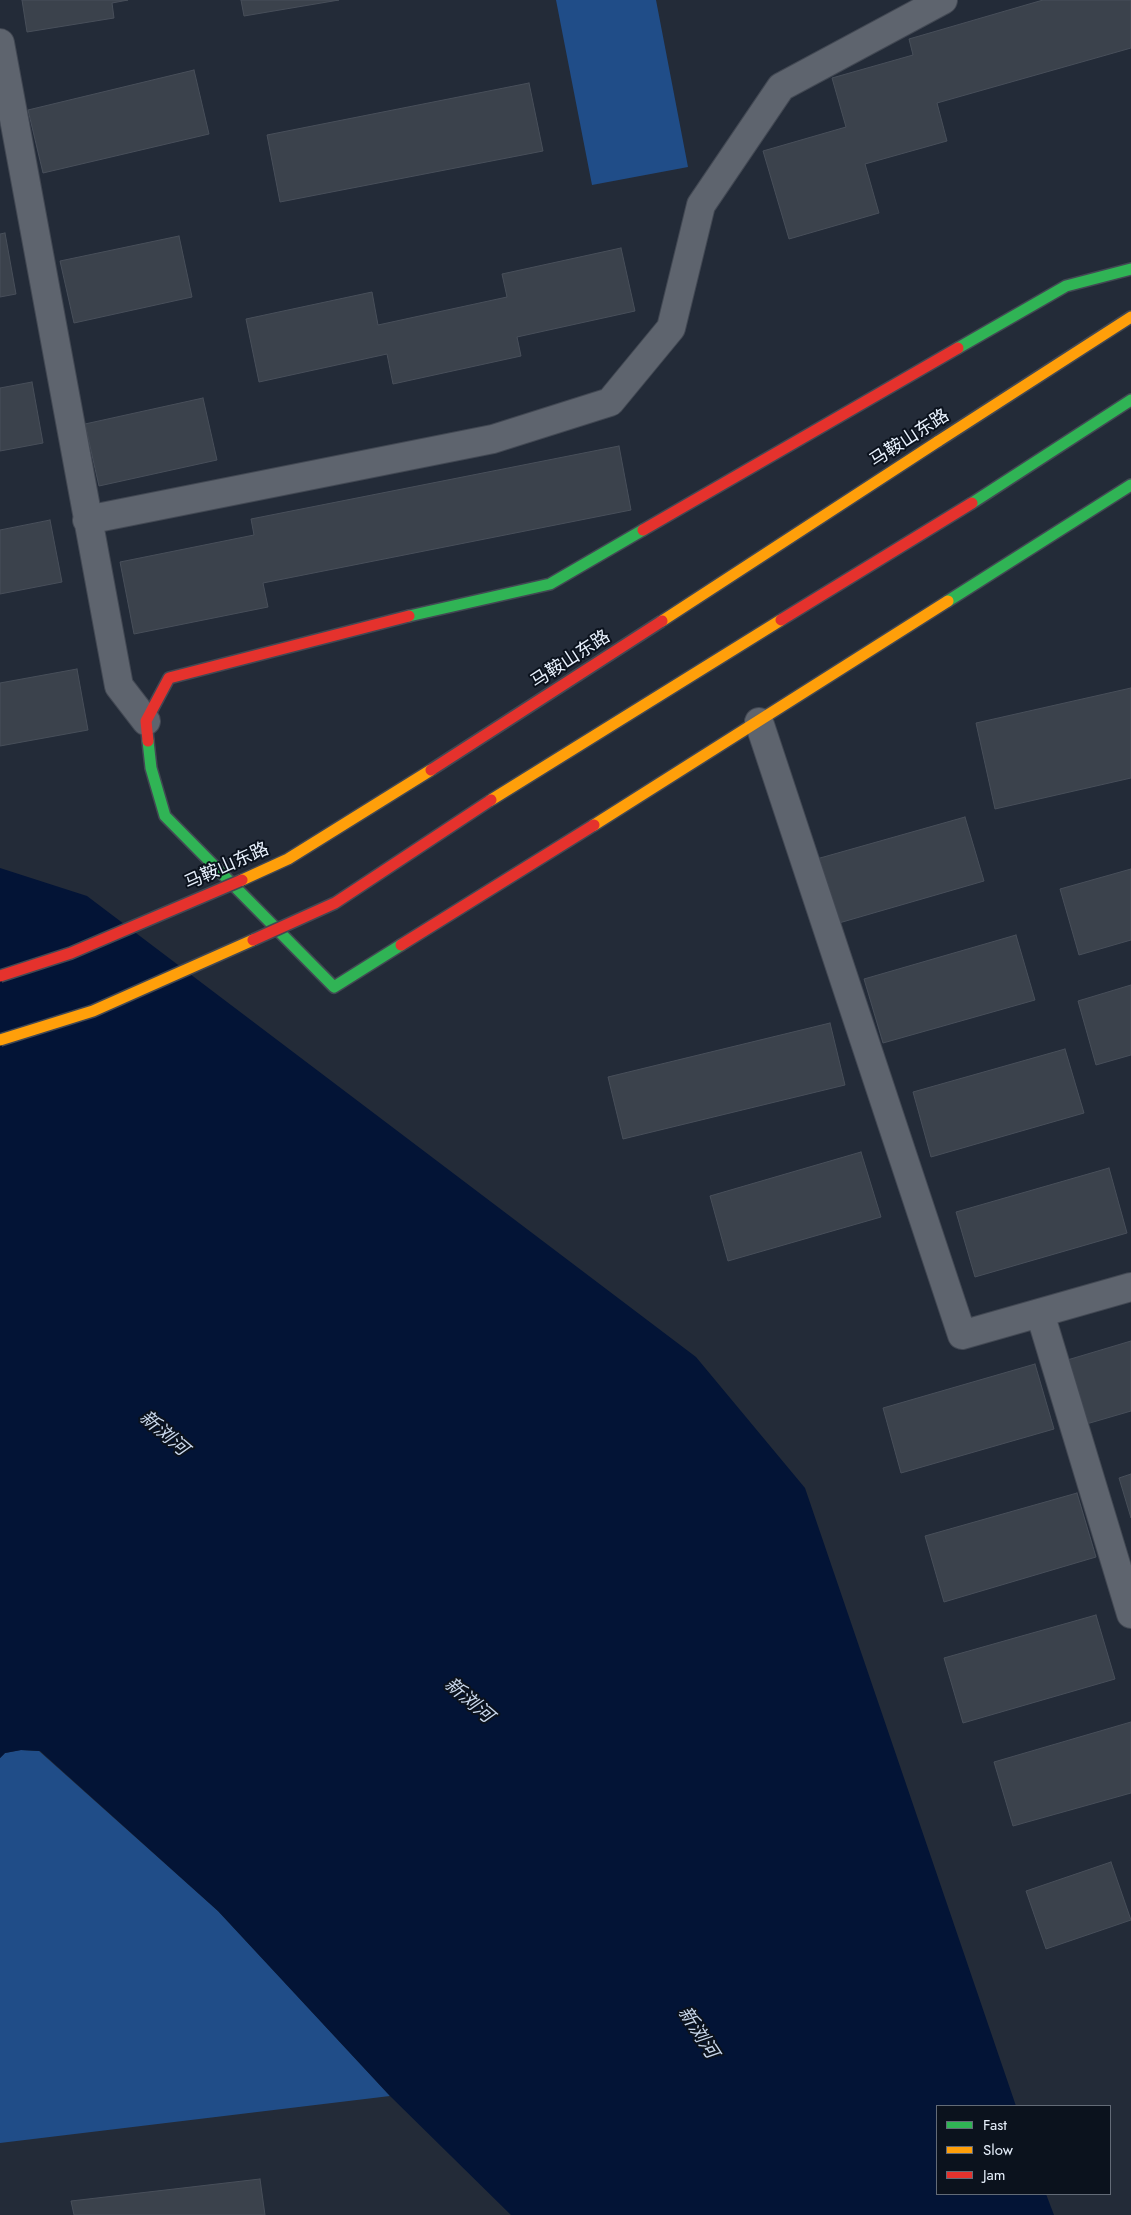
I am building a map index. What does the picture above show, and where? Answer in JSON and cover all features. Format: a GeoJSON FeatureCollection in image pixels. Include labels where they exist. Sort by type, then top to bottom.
{"type":"FeatureCollection","features":[{"type":"Feature","properties":{"kind":"main road"},"geometry":{"type":"LineString","coordinates":[[1131,269],[1066,286],[550,584],[381,622],[168,678],[146,721],[151,768],[165,816],[334,987],[758,722],[1131,485]]}},
{"type":"Feature","properties":{"kind":"main road","name":"马鞍山东路"},"geometry":{"type":"LineString","coordinates":[[0,976],[71,952],[163,915],[288,859],[513,718],[1131,317]]}},
{"type":"Feature","properties":{"kind":"main road"},"geometry":{"type":"LineString","coordinates":[[0,1040],[93,1011],[335,903],[535,771],[972,503],[1131,400]]}},
{"type":"Feature","properties":{"kind":"street"},"geometry":{"type":"LineString","coordinates":[[87,520],[493,439],[610,402],[671,328],[701,204],[781,87],[943,0]]}},
{"type":"Feature","properties":{"kind":"street"},"geometry":{"type":"LineString","coordinates":[[0,43],[119,686],[146,721]]}},
{"type":"Feature","properties":{"kind":"street"},"geometry":{"type":"LineString","coordinates":[[758,722],[962,1335],[1131,1287]]}},
{"type":"Feature","properties":{"kind":"street"},"geometry":{"type":"LineString","coordinates":[[1040,1313],[1131,1614]]}},
{"type":"Feature","properties":{"kind":"shaded area"},"geometry":{"type":"Polygon","coordinates":[[[556,0],[656,0],[688,167],[592,185],[556,0]]]}},
{"type":"Feature","properties":{"kind":"shaded area"},"geometry":{"type":"Polygon","coordinates":[[[21,1750],[39,1751],[218,1911],[390,2096],[0,2143],[0,1758],[5,1753],[21,1750]]]}},
{"type":"Feature","properties":{"kind":"water","name":"新浏河"},"geometry":{"type":"Polygon","coordinates":[[[0,868],[87,896],[696,1357],[805,1488],[1016,2105],[936,2105],[936,2195],[1046,2195],[1054,2215],[511,2215],[390,2096],[218,1911],[40,1751],[21,1750],[5,1753],[0,1758],[0,868]]]}},
{"type":"Feature","properties":{"kind":"building"},"geometry":{"type":"Polygon","coordinates":[[[22,0],[128,0],[112,3],[114,18],[27,32],[22,0]]]}},
{"type":"Feature","properties":{"kind":"building"},"geometry":{"type":"Polygon","coordinates":[[[241,0],[339,0],[244,16],[241,0]]]}},
{"type":"Feature","properties":{"kind":"building"},"geometry":{"type":"Polygon","coordinates":[[[1043,0],[1131,0],[1131,48],[937,103],[947,141],[865,164],[879,213],[789,239],[763,151],[846,127],[832,78],[913,55],[909,39],[1043,0]]]}},
{"type":"Feature","properties":{"kind":"building"},"geometry":{"type":"Polygon","coordinates":[[[194,70],[209,134],[43,173],[28,110],[194,70]]]}},
{"type":"Feature","properties":{"kind":"building"},"geometry":{"type":"Polygon","coordinates":[[[529,83],[543,151],[280,202],[267,135],[529,83]]]}},
{"type":"Feature","properties":{"kind":"building"},"geometry":{"type":"Polygon","coordinates":[[[5,233],[16,294],[0,297],[0,234],[5,233]]]}},
{"type":"Feature","properties":{"kind":"building"},"geometry":{"type":"Polygon","coordinates":[[[179,236],[192,297],[74,323],[60,261],[179,236]]]}},
{"type":"Feature","properties":{"kind":"building"},"geometry":{"type":"Polygon","coordinates":[[[621,248],[635,311],[517,337],[521,356],[393,384],[387,354],[259,382],[246,319],[372,292],[378,325],[507,297],[502,274],[621,248]]]}},
{"type":"Feature","properties":{"kind":"building"},"geometry":{"type":"Polygon","coordinates":[[[32,382],[43,443],[0,451],[0,388],[32,382]]]}},
{"type":"Feature","properties":{"kind":"building"},"geometry":{"type":"Polygon","coordinates":[[[203,398],[217,460],[99,486],[85,424],[203,398]]]}},
{"type":"Feature","properties":{"kind":"building"},"geometry":{"type":"Polygon","coordinates":[[[619,446],[631,510],[263,583],[268,607],[134,634],[120,562],[254,535],[251,519],[619,446]]]}},
{"type":"Feature","properties":{"kind":"building"},"geometry":{"type":"Polygon","coordinates":[[[50,520],[62,582],[0,594],[0,530],[50,520]]]}},
{"type":"Feature","properties":{"kind":"building"},"geometry":{"type":"Polygon","coordinates":[[[77,669],[88,730],[0,746],[0,683],[77,669]]]}},
{"type":"Feature","properties":{"kind":"building"},"geometry":{"type":"Polygon","coordinates":[[[1131,688],[1131,778],[995,809],[976,723],[1131,688]]]}},
{"type":"Feature","properties":{"kind":"building"},"geometry":{"type":"Polygon","coordinates":[[[965,817],[984,881],[832,925],[813,860],[965,817]]]}},
{"type":"Feature","properties":{"kind":"building"},"geometry":{"type":"Polygon","coordinates":[[[1131,869],[1131,940],[1079,955],[1060,889],[1131,869]]]}},
{"type":"Feature","properties":{"kind":"building"},"geometry":{"type":"Polygon","coordinates":[[[1016,935],[1035,1000],[883,1043],[864,979],[1016,935]]]}},
{"type":"Feature","properties":{"kind":"building"},"geometry":{"type":"Polygon","coordinates":[[[1131,985],[1131,1055],[1096,1065],[1078,1001],[1131,985]]]}},
{"type":"Feature","properties":{"kind":"building"},"geometry":{"type":"Polygon","coordinates":[[[830,1023],[845,1085],[623,1139],[608,1077],[830,1023]]]}},
{"type":"Feature","properties":{"kind":"building"},"geometry":{"type":"Polygon","coordinates":[[[1065,1049],[1084,1113],[931,1157],[913,1092],[1065,1049]]]}},
{"type":"Feature","properties":{"kind":"building"},"geometry":{"type":"Polygon","coordinates":[[[861,1152],[881,1217],[728,1261],[710,1196],[861,1152]]]}},
{"type":"Feature","properties":{"kind":"building"},"geometry":{"type":"Polygon","coordinates":[[[1109,1168],[1127,1233],[975,1277],[956,1212],[1109,1168]]]}},
{"type":"Feature","properties":{"kind":"building"},"geometry":{"type":"Polygon","coordinates":[[[1131,1341],[1131,1411],[1083,1425],[1064,1361],[1131,1341]]]}},
{"type":"Feature","properties":{"kind":"building"},"geometry":{"type":"Polygon","coordinates":[[[1035,1364],[1054,1429],[901,1473],[883,1408],[1035,1364]]]}},
{"type":"Feature","properties":{"kind":"building"},"geometry":{"type":"Polygon","coordinates":[[[1131,1474],[1131,1518],[1119,1478],[1131,1474]]]}},
{"type":"Feature","properties":{"kind":"building"},"geometry":{"type":"Polygon","coordinates":[[[1077,1493],[1096,1557],[944,1602],[925,1536],[1077,1493]]]}},
{"type":"Feature","properties":{"kind":"building"},"geometry":{"type":"Polygon","coordinates":[[[1096,1615],[1115,1679],[963,1723],[944,1658],[1096,1615]]]}},
{"type":"Feature","properties":{"kind":"building"},"geometry":{"type":"Polygon","coordinates":[[[1131,1722],[1131,1793],[1013,1826],[994,1762],[1131,1722]]]}},
{"type":"Feature","properties":{"kind":"building"},"geometry":{"type":"Polygon","coordinates":[[[1111,1862],[1131,1920],[1046,1949],[1026,1891],[1111,1862]]]}},
{"type":"Feature","properties":{"kind":"building"},"geometry":{"type":"Polygon","coordinates":[[[260,2179],[265,2215],[74,2215],[71,2201],[260,2179]]]}},
{"type":"Feature","properties":{"kind":"traffic: fast"},"geometry":{"type":"LineString","coordinates":[[958,348],[1066,286],[1131,269]]}},
{"type":"Feature","properties":{"kind":"traffic: fast"},"geometry":{"type":"LineString","coordinates":[[972,503],[1131,400]]}},
{"type":"Feature","properties":{"kind":"traffic: fast"},"geometry":{"type":"LineString","coordinates":[[948,601],[1131,485]]}},
{"type":"Feature","properties":{"kind":"traffic: fast"},"geometry":{"type":"LineString","coordinates":[[409,616],[550,584],[643,530]]}},
{"type":"Feature","properties":{"kind":"traffic: fast"},"geometry":{"type":"LineString","coordinates":[[148,741],[151,768],[165,816],[334,987],[401,945]]}},
{"type":"Feature","properties":{"kind":"traffic: slow"},"geometry":{"type":"LineString","coordinates":[[937,442],[1131,317]]}},
{"type":"Feature","properties":{"kind":"traffic: slow"},"geometry":{"type":"LineString","coordinates":[[662,621],[937,442]]}},
{"type":"Feature","properties":{"kind":"traffic: slow"},"geometry":{"type":"LineString","coordinates":[[594,825],[948,601]]}},
{"type":"Feature","properties":{"kind":"traffic: slow"},"geometry":{"type":"LineString","coordinates":[[491,800],[781,620]]}},
{"type":"Feature","properties":{"kind":"traffic: slow"},"geometry":{"type":"LineString","coordinates":[[242,880],[288,859],[431,770]]}},
{"type":"Feature","properties":{"kind":"traffic: slow"},"geometry":{"type":"LineString","coordinates":[[0,1040],[93,1011],[253,940]]}},
{"type":"Feature","properties":{"kind":"traffic: jam"},"geometry":{"type":"LineString","coordinates":[[643,530],[958,348]]}},
{"type":"Feature","properties":{"kind":"traffic: jam"},"geometry":{"type":"LineString","coordinates":[[781,620],[972,503]]}},
{"type":"Feature","properties":{"kind":"traffic: jam"},"geometry":{"type":"LineString","coordinates":[[148,741],[146,721],[169,678],[409,616]]}},
{"type":"Feature","properties":{"kind":"traffic: jam"},"geometry":{"type":"LineString","coordinates":[[431,770],[662,621]]}},
{"type":"Feature","properties":{"kind":"traffic: jam"},"geometry":{"type":"LineString","coordinates":[[253,940],[335,903],[491,800]]}},
{"type":"Feature","properties":{"kind":"traffic: jam"},"geometry":{"type":"LineString","coordinates":[[401,945],[594,825]]}},
{"type":"Feature","properties":{"kind":"traffic: jam"},"geometry":{"type":"LineString","coordinates":[[0,976],[71,953],[242,880]]}}]}
